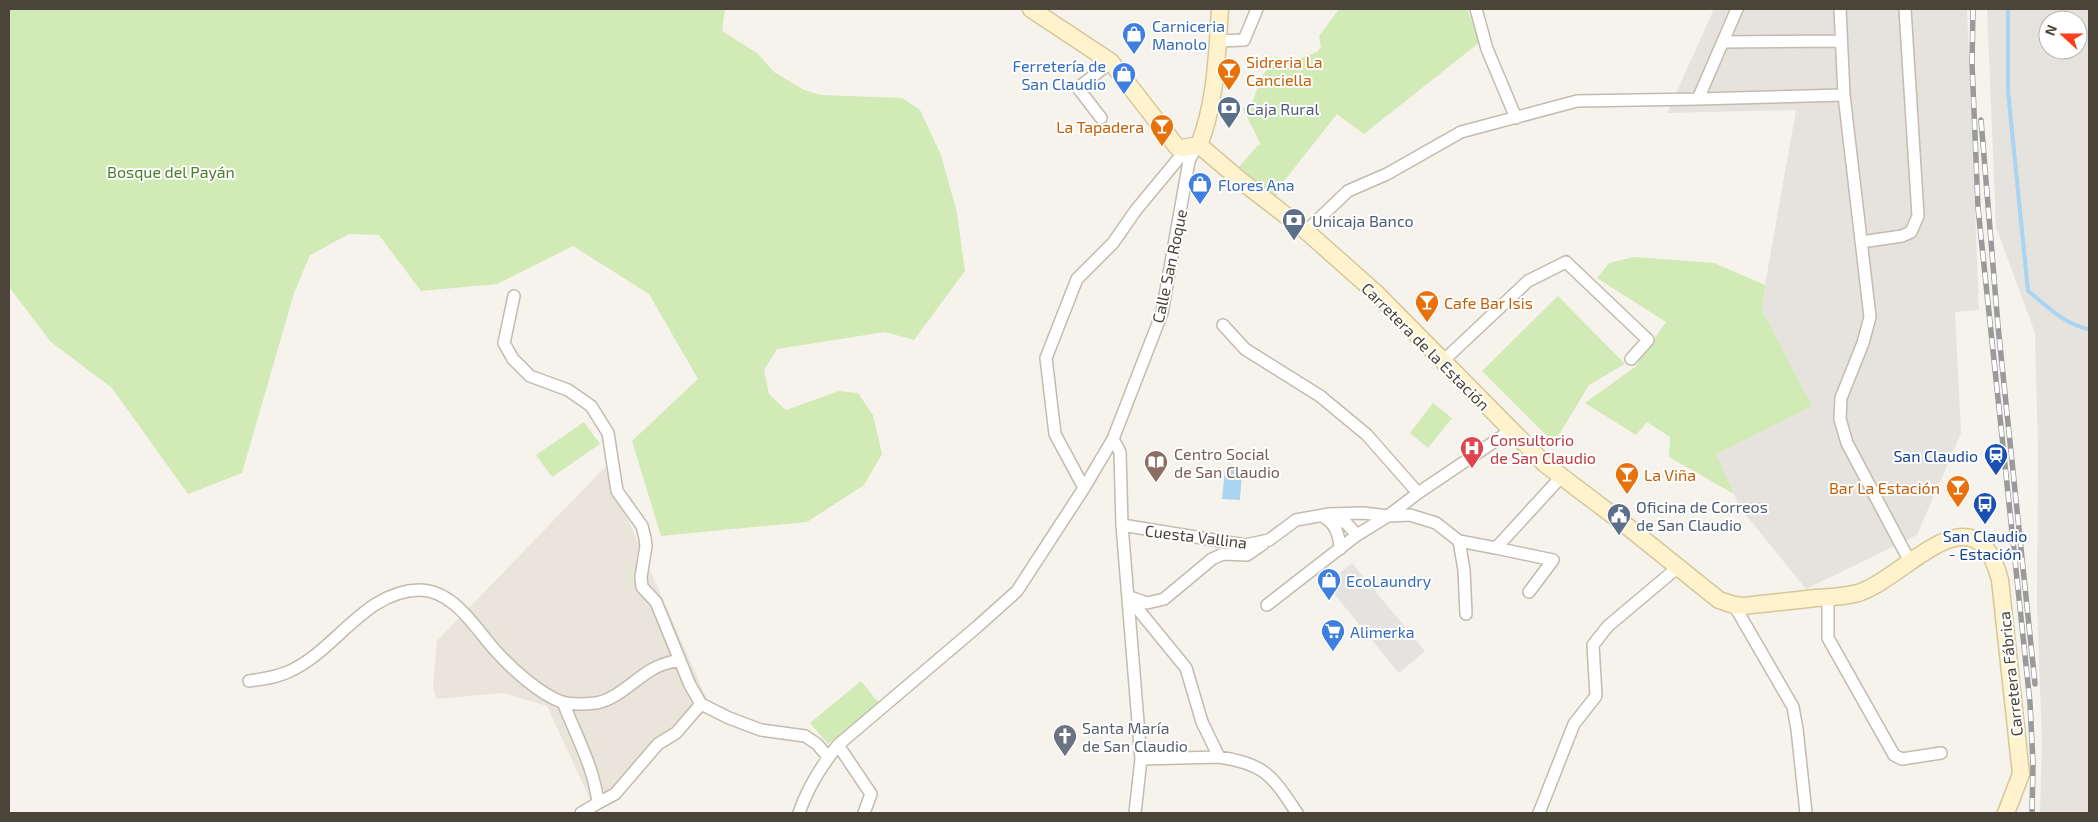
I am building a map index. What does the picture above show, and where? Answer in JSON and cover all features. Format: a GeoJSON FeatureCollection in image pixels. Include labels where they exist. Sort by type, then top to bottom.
{"type":"FeatureCollection","features":[{"type":"Feature","properties":{"kind":"street"},"geometry":{"type":"LineString","coordinates":[[1031,9],[1111,62],[1177,147],[1197,146]]}},
{"type":"Feature","properties":{"kind":"street"},"geometry":{"type":"LineString","coordinates":[[1084,488],[1055,434],[1046,358],[1077,280],[1113,243],[1136,210],[1179,158],[1197,146],[1208,122],[1212,103],[1220,9]]}},
{"type":"Feature","properties":{"kind":"street"},"geometry":{"type":"LineString","coordinates":[[1218,41],[1244,40],[1257,9]]}},
{"type":"Feature","properties":{"kind":"street"},"geometry":{"type":"LineString","coordinates":[[1476,9],[1487,49],[1516,118]]}},
{"type":"Feature","properties":{"kind":"street"},"geometry":{"type":"LineString","coordinates":[[1698,99],[1737,9]]}},
{"type":"Feature","properties":{"kind":"street"},"geometry":{"type":"LineString","coordinates":[[1806,813],[1793,706],[1734,605],[1857,593],[1878,584],[1909,560],[1847,443],[1840,420],[1841,398],[1863,343],[1870,317],[1844,96],[1840,9]]}},
{"type":"Feature","properties":{"kind":"street"},"geometry":{"type":"LineString","coordinates":[[1861,242],[1902,236],[1911,232],[1918,216],[1905,9]]}},
{"type":"Feature","properties":{"kind":"street"},"geometry":{"type":"LineString","coordinates":[[1723,42],[1840,41]]}},
{"type":"Feature","properties":{"kind":"street"},"geometry":{"type":"LineString","coordinates":[[1101,118],[1078,88],[1111,62]]}},
{"type":"Feature","properties":{"kind":"street"},"geometry":{"type":"LineString","coordinates":[[1306,231],[1348,191],[1387,174],[1461,132],[1577,102],[1844,96]]}},
{"type":"Feature","properties":{"kind":"street","name":"Carretera de la Estación"},"geometry":{"type":"LineString","coordinates":[[1197,146],[1306,231],[1376,293],[1510,431],[1561,477],[1623,523],[1719,600],[1734,605]]}},
{"type":"Feature","properties":{"kind":"street","name":"Calle San Roque"},"geometry":{"type":"LineString","coordinates":[[799,813],[804,800],[828,757],[838,745],[978,626],[1016,590],[1084,488],[1113,439],[1162,313],[1189,161],[1197,146]]}},
{"type":"Feature","properties":{"kind":"street"},"geometry":{"type":"LineString","coordinates":[[1443,361],[1528,280],[1566,262],[1648,340],[1631,359]]}},
{"type":"Feature","properties":{"kind":"street"},"geometry":{"type":"LineString","coordinates":[[514,296],[504,343],[514,359],[530,376],[568,390],[591,406],[608,433],[617,491],[642,526],[645,538],[646,546],[641,577],[642,587],[656,602],[690,685],[701,704],[729,718],[761,730],[806,736],[817,744],[828,757]]}},
{"type":"Feature","properties":{"kind":"street"},"geometry":{"type":"LineString","coordinates":[[1223,325],[1245,348],[1320,396],[1367,435],[1418,493]]}},
{"type":"Feature","properties":{"kind":"street"},"geometry":{"type":"LineString","coordinates":[[1267,604],[1357,535],[1388,516],[1418,493],[1510,431]]}},
{"type":"Feature","properties":{"kind":"street"},"geometry":{"type":"LineString","coordinates":[[1113,439],[1120,452],[1122,526],[1141,759],[1134,813]]}},
{"type":"Feature","properties":{"kind":"street"},"geometry":{"type":"LineString","coordinates":[[1496,548],[1561,477]]}},
{"type":"Feature","properties":{"kind":"street"},"geometry":{"type":"LineString","coordinates":[[1353,513],[1359,525],[1357,535]]}},
{"type":"Feature","properties":{"kind":"street","name":"Cuesta Vallina"},"geometry":{"type":"LineString","coordinates":[[1122,526],[1245,545],[1269,540],[1296,520],[1353,513],[1388,516],[1410,515],[1436,523],[1459,541]]}},
{"type":"Feature","properties":{"kind":"street"},"geometry":{"type":"LineString","coordinates":[[1322,516],[1337,518],[1346,523],[1357,535]]}},
{"type":"Feature","properties":{"kind":"street"},"geometry":{"type":"LineString","coordinates":[[1322,516],[1334,523],[1339,536],[1340,548]]}},
{"type":"Feature","properties":{"kind":"street","name":"Carretera Fábrica"},"geometry":{"type":"LineString","coordinates":[[1909,560],[1948,539],[1964,537],[1978,540],[1993,558],[2000,580],[2020,774],[2006,813]]}},
{"type":"Feature","properties":{"kind":"street"},"geometry":{"type":"LineString","coordinates":[[1128,596],[1147,603],[1164,599],[1212,559],[1223,554],[1246,555],[1269,540]]}},
{"type":"Feature","properties":{"kind":"street"},"geometry":{"type":"LineString","coordinates":[[1466,614],[1464,570],[1459,541],[1553,560],[1529,592]]}},
{"type":"Feature","properties":{"kind":"street"},"geometry":{"type":"LineString","coordinates":[[1539,813],[1574,724],[1596,696],[1592,646],[1608,626],[1677,568]]}},
{"type":"Feature","properties":{"kind":"street"},"geometry":{"type":"LineString","coordinates":[[249,681],[290,672],[312,658],[377,604],[403,592],[421,590],[437,594],[457,606],[509,665],[546,694],[563,702],[578,704],[610,700],[653,668],[679,660]]}},
{"type":"Feature","properties":{"kind":"street"},"geometry":{"type":"LineString","coordinates":[[1128,596],[1186,668],[1202,722],[1219,758]]}},
{"type":"Feature","properties":{"kind":"street"},"geometry":{"type":"LineString","coordinates":[[1828,597],[1828,638],[1894,755],[1902,759],[1941,753]]}},
{"type":"Feature","properties":{"kind":"street"},"geometry":{"type":"LineString","coordinates":[[563,702],[594,778],[598,803]]}},
{"type":"Feature","properties":{"kind":"street"},"geometry":{"type":"LineString","coordinates":[[581,813],[614,794],[658,744],[676,733],[701,704]]}},
{"type":"Feature","properties":{"kind":"street"},"geometry":{"type":"LineString","coordinates":[[838,745],[871,794],[864,813]]}},
{"type":"Feature","properties":{"kind":"street"},"geometry":{"type":"LineString","coordinates":[[1141,759],[1219,758],[1244,761],[1272,776],[1297,813]]}},
{"type":"Feature","properties":{"kind":"shaded area"},"geometry":{"type":"Polygon","coordinates":[[[1714,9],[1967,9],[1979,310],[1955,312],[1961,433],[1917,535],[1806,589],[1741,509],[1715,454],[1812,406],[1762,310],[1796,110],[1667,113],[1714,9]]]}},
{"type":"Feature","properties":{"kind":"shaded area"},"geometry":{"type":"Polygon","coordinates":[[[1987,9],[2089,9],[2089,813],[2040,813],[2042,742],[2037,603],[2038,450],[2035,333],[1996,227],[1987,9]]]}},
{"type":"Feature","properties":{"kind":"shaded area"},"geometry":{"type":"Polygon","coordinates":[[[605,467],[709,704],[593,806],[547,706],[503,693],[436,699],[433,686],[437,641],[605,467]]]}},
{"type":"Feature","properties":{"kind":"shaded area"},"geometry":{"type":"Polygon","coordinates":[[[1352,563],[1425,651],[1399,673],[1326,584],[1352,563]]]}},
{"type":"Feature","properties":{"kind":"green space","name":"Bosque del Payán"},"geometry":{"type":"Polygon","coordinates":[[[9,9],[725,9],[722,31],[757,53],[774,72],[804,90],[821,95],[902,98],[920,110],[941,155],[957,213],[965,271],[914,340],[885,332],[777,349],[764,370],[769,394],[786,410],[839,391],[858,393],[873,415],[882,454],[864,485],[807,522],[661,536],[632,441],[698,379],[649,294],[573,246],[497,284],[421,291],[379,235],[349,234],[310,255],[294,293],[242,473],[188,494],[112,388],[51,342],[9,287],[9,9]]]}},
{"type":"Feature","properties":{"kind":"green space"},"geometry":{"type":"Polygon","coordinates":[[[1339,9],[1467,9],[1480,42],[1364,134],[1337,114],[1277,190],[1277,198],[1239,167],[1258,145],[1261,145],[1243,109],[1253,101],[1260,79],[1276,56],[1287,63],[1317,52],[1321,47],[1319,36],[1339,9]]]}},
{"type":"Feature","properties":{"kind":"green space"},"geometry":{"type":"Polygon","coordinates":[[[1634,257],[1714,263],[1765,285],[1762,310],[1812,406],[1716,454],[1734,494],[1669,457],[1670,437],[1647,422],[1636,435],[1585,403],[1635,367],[1666,322],[1597,278],[1609,263],[1634,257]]]}},
{"type":"Feature","properties":{"kind":"green space"},"geometry":{"type":"Polygon","coordinates":[[[1558,296],[1625,364],[1589,385],[1554,443],[1482,371],[1558,296]]]}},
{"type":"Feature","properties":{"kind":"green space"},"geometry":{"type":"Polygon","coordinates":[[[1433,403],[1452,418],[1428,448],[1410,433],[1433,403]]]}},
{"type":"Feature","properties":{"kind":"green space"},"geometry":{"type":"Polygon","coordinates":[[[584,422],[600,444],[552,477],[536,455],[584,422]]]}},
{"type":"Feature","properties":{"kind":"green space"},"geometry":{"type":"Polygon","coordinates":[[[861,681],[879,703],[828,744],[810,723],[861,681]]]}},
{"type":"Feature","properties":{"kind":"water"},"geometry":{"type":"Polygon","coordinates":[[[1225,469],[1242,470],[1240,500],[1222,499],[1225,469]]]}},
{"type":"Feature","properties":{"kind":"waterway"},"geometry":{"type":"LineString","coordinates":[[2008,9],[2008,91],[2028,291],[2064,319],[2089,329]]}},
{"type":"Feature","properties":{"kind":"railway"},"geometry":{"type":"LineString","coordinates":[[1973,9],[1972,63],[1978,208],[2030,703],[2033,764],[2032,813]]}},
{"type":"Feature","properties":{"kind":"railway"},"geometry":{"type":"LineString","coordinates":[[1981,120],[1998,326],[2035,684]]}},
{"type":"Feature","properties":{"kind":"place","name":"Carniceria Manolo"},"geometry":{"type":"Point","coordinates":[1134,55]}},
{"type":"Feature","properties":{"kind":"place","name":"Sidreria La Canciella"},"geometry":{"type":"Point","coordinates":[1229,91]}},
{"type":"Feature","properties":{"kind":"place","name":"Ferretería de San Claudio"},"geometry":{"type":"Point","coordinates":[1124,95]}},
{"type":"Feature","properties":{"kind":"place","name":"Caja Rural"},"geometry":{"type":"Point","coordinates":[1229,129]}},
{"type":"Feature","properties":{"kind":"place","name":"La Tapadera"},"geometry":{"type":"Point","coordinates":[1162,147]}},
{"type":"Feature","properties":{"kind":"place","name":"Flores Ana"},"geometry":{"type":"Point","coordinates":[1200,205]}},
{"type":"Feature","properties":{"kind":"place","name":"Unicaja Banco"},"geometry":{"type":"Point","coordinates":[1294,241]}},
{"type":"Feature","properties":{"kind":"place","name":"Cafe Bar Isis"},"geometry":{"type":"Point","coordinates":[1427,323]}},
{"type":"Feature","properties":{"kind":"place","name":"Consultorio de San Claudio"},"geometry":{"type":"Point","coordinates":[1472,469]}},
{"type":"Feature","properties":{"kind":"place","name":"San Claudio"},"geometry":{"type":"Point","coordinates":[1996,476]}},
{"type":"Feature","properties":{"kind":"place","name":"Centro Social de San Claudio"},"geometry":{"type":"Point","coordinates":[1156,483]}},
{"type":"Feature","properties":{"kind":"place","name":"La Viña"},"geometry":{"type":"Point","coordinates":[1627,495]}},
{"type":"Feature","properties":{"kind":"place","name":"Bar La Estación"},"geometry":{"type":"Point","coordinates":[1958,508]}},
{"type":"Feature","properties":{"kind":"place","name":"San Claudio - Estación"},"geometry":{"type":"Point","coordinates":[1985,525]}},
{"type":"Feature","properties":{"kind":"place","name":"Oficina de Correos de San Claudio"},"geometry":{"type":"Point","coordinates":[1619,536]}},
{"type":"Feature","properties":{"kind":"place","name":"EcoLaundry"},"geometry":{"type":"Point","coordinates":[1329,601]}},
{"type":"Feature","properties":{"kind":"place","name":"Alimerka"},"geometry":{"type":"Point","coordinates":[1333,652]}},
{"type":"Feature","properties":{"kind":"place","name":"Santa María de San Claudio"},"geometry":{"type":"Point","coordinates":[1065,757]}}]}
